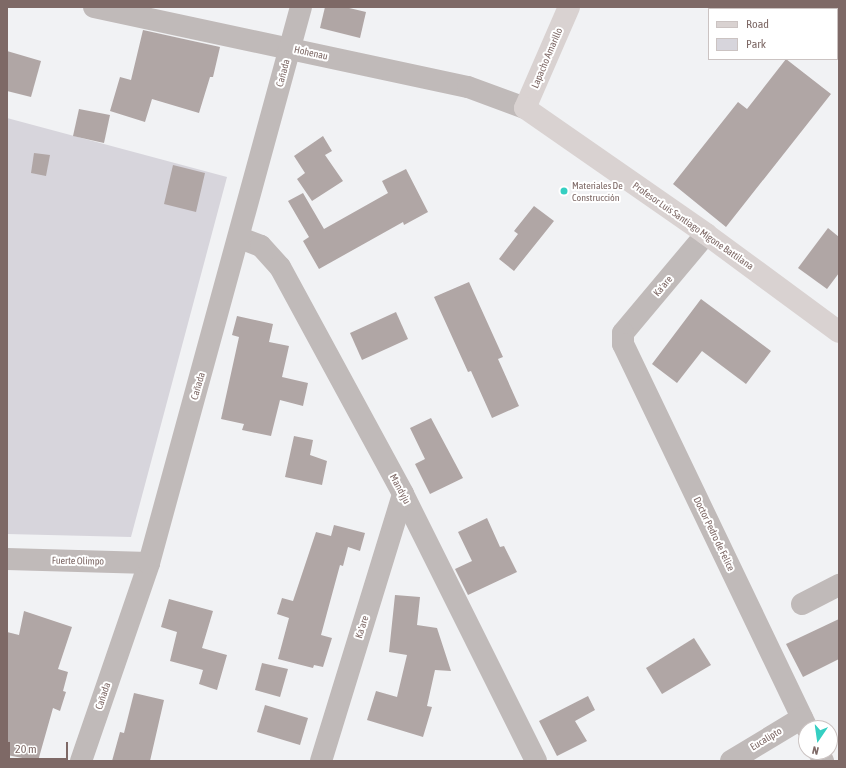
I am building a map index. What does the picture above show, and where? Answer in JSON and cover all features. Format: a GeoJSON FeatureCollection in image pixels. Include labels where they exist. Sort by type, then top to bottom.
{"type":"FeatureCollection","features":[{"type":"Feature","properties":{"kind":"main road","name":"Lapacho Amarillo"},"geometry":{"type":"LineString","coordinates":[[525,108],[569,7]]}},
{"type":"Feature","properties":{"kind":"main road","name":"Profesor Luis Santiago Migone Battilana"},"geometry":{"type":"LineString","coordinates":[[525,108],[706,234],[839,332]]}},
{"type":"Feature","properties":{"kind":"street","name":"Hohenau"},"geometry":{"type":"LineString","coordinates":[[94,7],[468,87],[525,108]]}},
{"type":"Feature","properties":{"kind":"street","name":"Cañada"},"geometry":{"type":"LineString","coordinates":[[80,761],[149,563],[240,238],[301,7]]}},
{"type":"Feature","properties":{"kind":"street","name":"Ka'are"},"geometry":{"type":"LineString","coordinates":[[622,340],[623,333],[706,234]]}},
{"type":"Feature","properties":{"kind":"street","name":"Mandyju"},"geometry":{"type":"LineString","coordinates":[[240,238],[261,246],[280,267],[403,494],[536,761]]}},
{"type":"Feature","properties":{"kind":"street","name":"Doctor Pedro de Felice"},"geometry":{"type":"LineString","coordinates":[[622,340],[804,720]]}},
{"type":"Feature","properties":{"kind":"street","name":"Ka'are"},"geometry":{"type":"LineString","coordinates":[[321,761],[403,494]]}},
{"type":"Feature","properties":{"kind":"street","name":"Fuerte Olimpo"},"geometry":{"type":"LineString","coordinates":[[7,559],[149,563]]}},
{"type":"Feature","properties":{"kind":"street"},"geometry":{"type":"LineString","coordinates":[[802,604],[839,585]]}},
{"type":"Feature","properties":{"kind":"street","name":"Eucalipto"},"geometry":{"type":"LineString","coordinates":[[730,761],[798,727]]}},
{"type":"Feature","properties":{"kind":"green space"},"geometry":{"type":"Polygon","coordinates":[[[7,118],[227,177],[131,537],[7,534],[7,118]]]}},
{"type":"Feature","properties":{"kind":"building"},"geometry":{"type":"Polygon","coordinates":[[[325,7],[345,7],[366,12],[360,38],[320,28],[325,7]]]}},
{"type":"Feature","properties":{"kind":"building"},"geometry":{"type":"Polygon","coordinates":[[[143,30],[220,47],[213,77],[210,77],[199,113],[152,99],[145,122],[110,111],[120,77],[131,80],[143,30]]]}},
{"type":"Feature","properties":{"kind":"building"},"geometry":{"type":"Polygon","coordinates":[[[7,51],[41,61],[31,97],[7,91],[7,51]]]}},
{"type":"Feature","properties":{"kind":"building"},"geometry":{"type":"Polygon","coordinates":[[[785,60],[787,60],[831,94],[726,227],[673,184],[738,102],[747,109],[785,60]]]}},
{"type":"Feature","properties":{"kind":"building"},"geometry":{"type":"Polygon","coordinates":[[[79,109],[110,115],[104,143],[73,136],[79,109]]]}},
{"type":"Feature","properties":{"kind":"building"},"geometry":{"type":"Polygon","coordinates":[[[323,136],[332,151],[325,155],[343,181],[312,201],[297,179],[305,173],[294,156],[323,136]]]}},
{"type":"Feature","properties":{"kind":"building"},"geometry":{"type":"Polygon","coordinates":[[[34,153],[50,155],[46,176],[31,173],[34,153]]]}},
{"type":"Feature","properties":{"kind":"building"},"geometry":{"type":"Polygon","coordinates":[[[173,165],[205,173],[196,212],[164,204],[173,165]]]}},
{"type":"Feature","properties":{"kind":"building"},"geometry":{"type":"Polygon","coordinates":[[[406,169],[428,212],[404,225],[403,222],[319,269],[303,241],[309,237],[288,201],[303,193],[324,229],[388,193],[382,181],[406,169]]]}},
{"type":"Feature","properties":{"kind":"building"},"geometry":{"type":"Polygon","coordinates":[[[534,206],[554,221],[514,271],[499,259],[518,234],[514,231],[534,206]]]}},
{"type":"Feature","properties":{"kind":"building"},"geometry":{"type":"Polygon","coordinates":[[[828,228],[839,237],[839,273],[827,289],[798,268],[828,228]]]}},
{"type":"Feature","properties":{"kind":"building"},"geometry":{"type":"Polygon","coordinates":[[[469,282],[503,357],[498,359],[519,406],[492,418],[471,371],[468,372],[434,297],[469,282]]]}},
{"type":"Feature","properties":{"kind":"building"},"geometry":{"type":"Polygon","coordinates":[[[701,299],[771,351],[746,384],[702,351],[677,383],[652,364],[701,299]]]}},
{"type":"Feature","properties":{"kind":"building"},"geometry":{"type":"Polygon","coordinates":[[[396,312],[408,339],[362,360],[350,333],[396,312]]]}},
{"type":"Feature","properties":{"kind":"building"},"geometry":{"type":"Polygon","coordinates":[[[237,316],[273,324],[269,342],[289,346],[282,377],[308,383],[303,406],[280,400],[271,436],[242,430],[244,424],[221,419],[239,337],[232,335],[237,316]]]}},
{"type":"Feature","properties":{"kind":"building"},"geometry":{"type":"Polygon","coordinates":[[[431,418],[463,478],[430,494],[415,464],[425,459],[410,428],[431,418]]]}},
{"type":"Feature","properties":{"kind":"building"},"geometry":{"type":"Polygon","coordinates":[[[294,436],[313,440],[310,455],[327,461],[322,485],[285,477],[294,436]]]}},
{"type":"Feature","properties":{"kind":"building"},"geometry":{"type":"Polygon","coordinates":[[[487,518],[500,547],[504,546],[517,572],[468,595],[455,569],[472,561],[458,532],[487,518]]]}},
{"type":"Feature","properties":{"kind":"building"},"geometry":{"type":"Polygon","coordinates":[[[334,525],[365,533],[360,551],[348,547],[343,566],[340,565],[321,635],[332,638],[323,667],[314,665],[313,668],[278,659],[289,618],[277,614],[282,598],[293,601],[316,532],[331,536],[334,525]]]}},
{"type":"Feature","properties":{"kind":"building"},"geometry":{"type":"Polygon","coordinates":[[[395,595],[420,597],[417,625],[437,628],[451,671],[435,670],[427,706],[432,707],[423,737],[367,720],[376,691],[397,697],[407,655],[389,652],[395,595]]]}},
{"type":"Feature","properties":{"kind":"building"},"geometry":{"type":"Polygon","coordinates":[[[169,599],[213,611],[202,648],[227,655],[217,690],[199,684],[203,670],[170,661],[177,632],[161,627],[169,599]]]}},
{"type":"Feature","properties":{"kind":"building"},"geometry":{"type":"Polygon","coordinates":[[[24,611],[72,627],[58,669],[68,672],[63,691],[66,692],[60,711],[53,708],[38,761],[7,755],[7,632],[19,635],[24,611]]]}},
{"type":"Feature","properties":{"kind":"building"},"geometry":{"type":"Polygon","coordinates":[[[839,619],[839,659],[803,677],[786,644],[839,619]]]}},
{"type":"Feature","properties":{"kind":"building"},"geometry":{"type":"Polygon","coordinates":[[[694,638],[711,665],[662,694],[646,668],[694,638]]]}},
{"type":"Feature","properties":{"kind":"building"},"geometry":{"type":"Polygon","coordinates":[[[262,663],[288,669],[280,697],[255,690],[262,663]]]}},
{"type":"Feature","properties":{"kind":"building"},"geometry":{"type":"Polygon","coordinates":[[[134,693],[164,700],[150,761],[112,761],[120,732],[124,733],[134,693]]]}},
{"type":"Feature","properties":{"kind":"building"},"geometry":{"type":"Polygon","coordinates":[[[588,696],[595,710],[575,721],[587,741],[557,756],[539,721],[588,696]]]}},
{"type":"Feature","properties":{"kind":"building"},"geometry":{"type":"Polygon","coordinates":[[[265,705],[308,718],[300,745],[257,732],[265,705]]]}},
{"type":"Feature","properties":{"kind":"place","name":"Materiales De Construcción"},"geometry":{"type":"Point","coordinates":[564,191]}}]}
